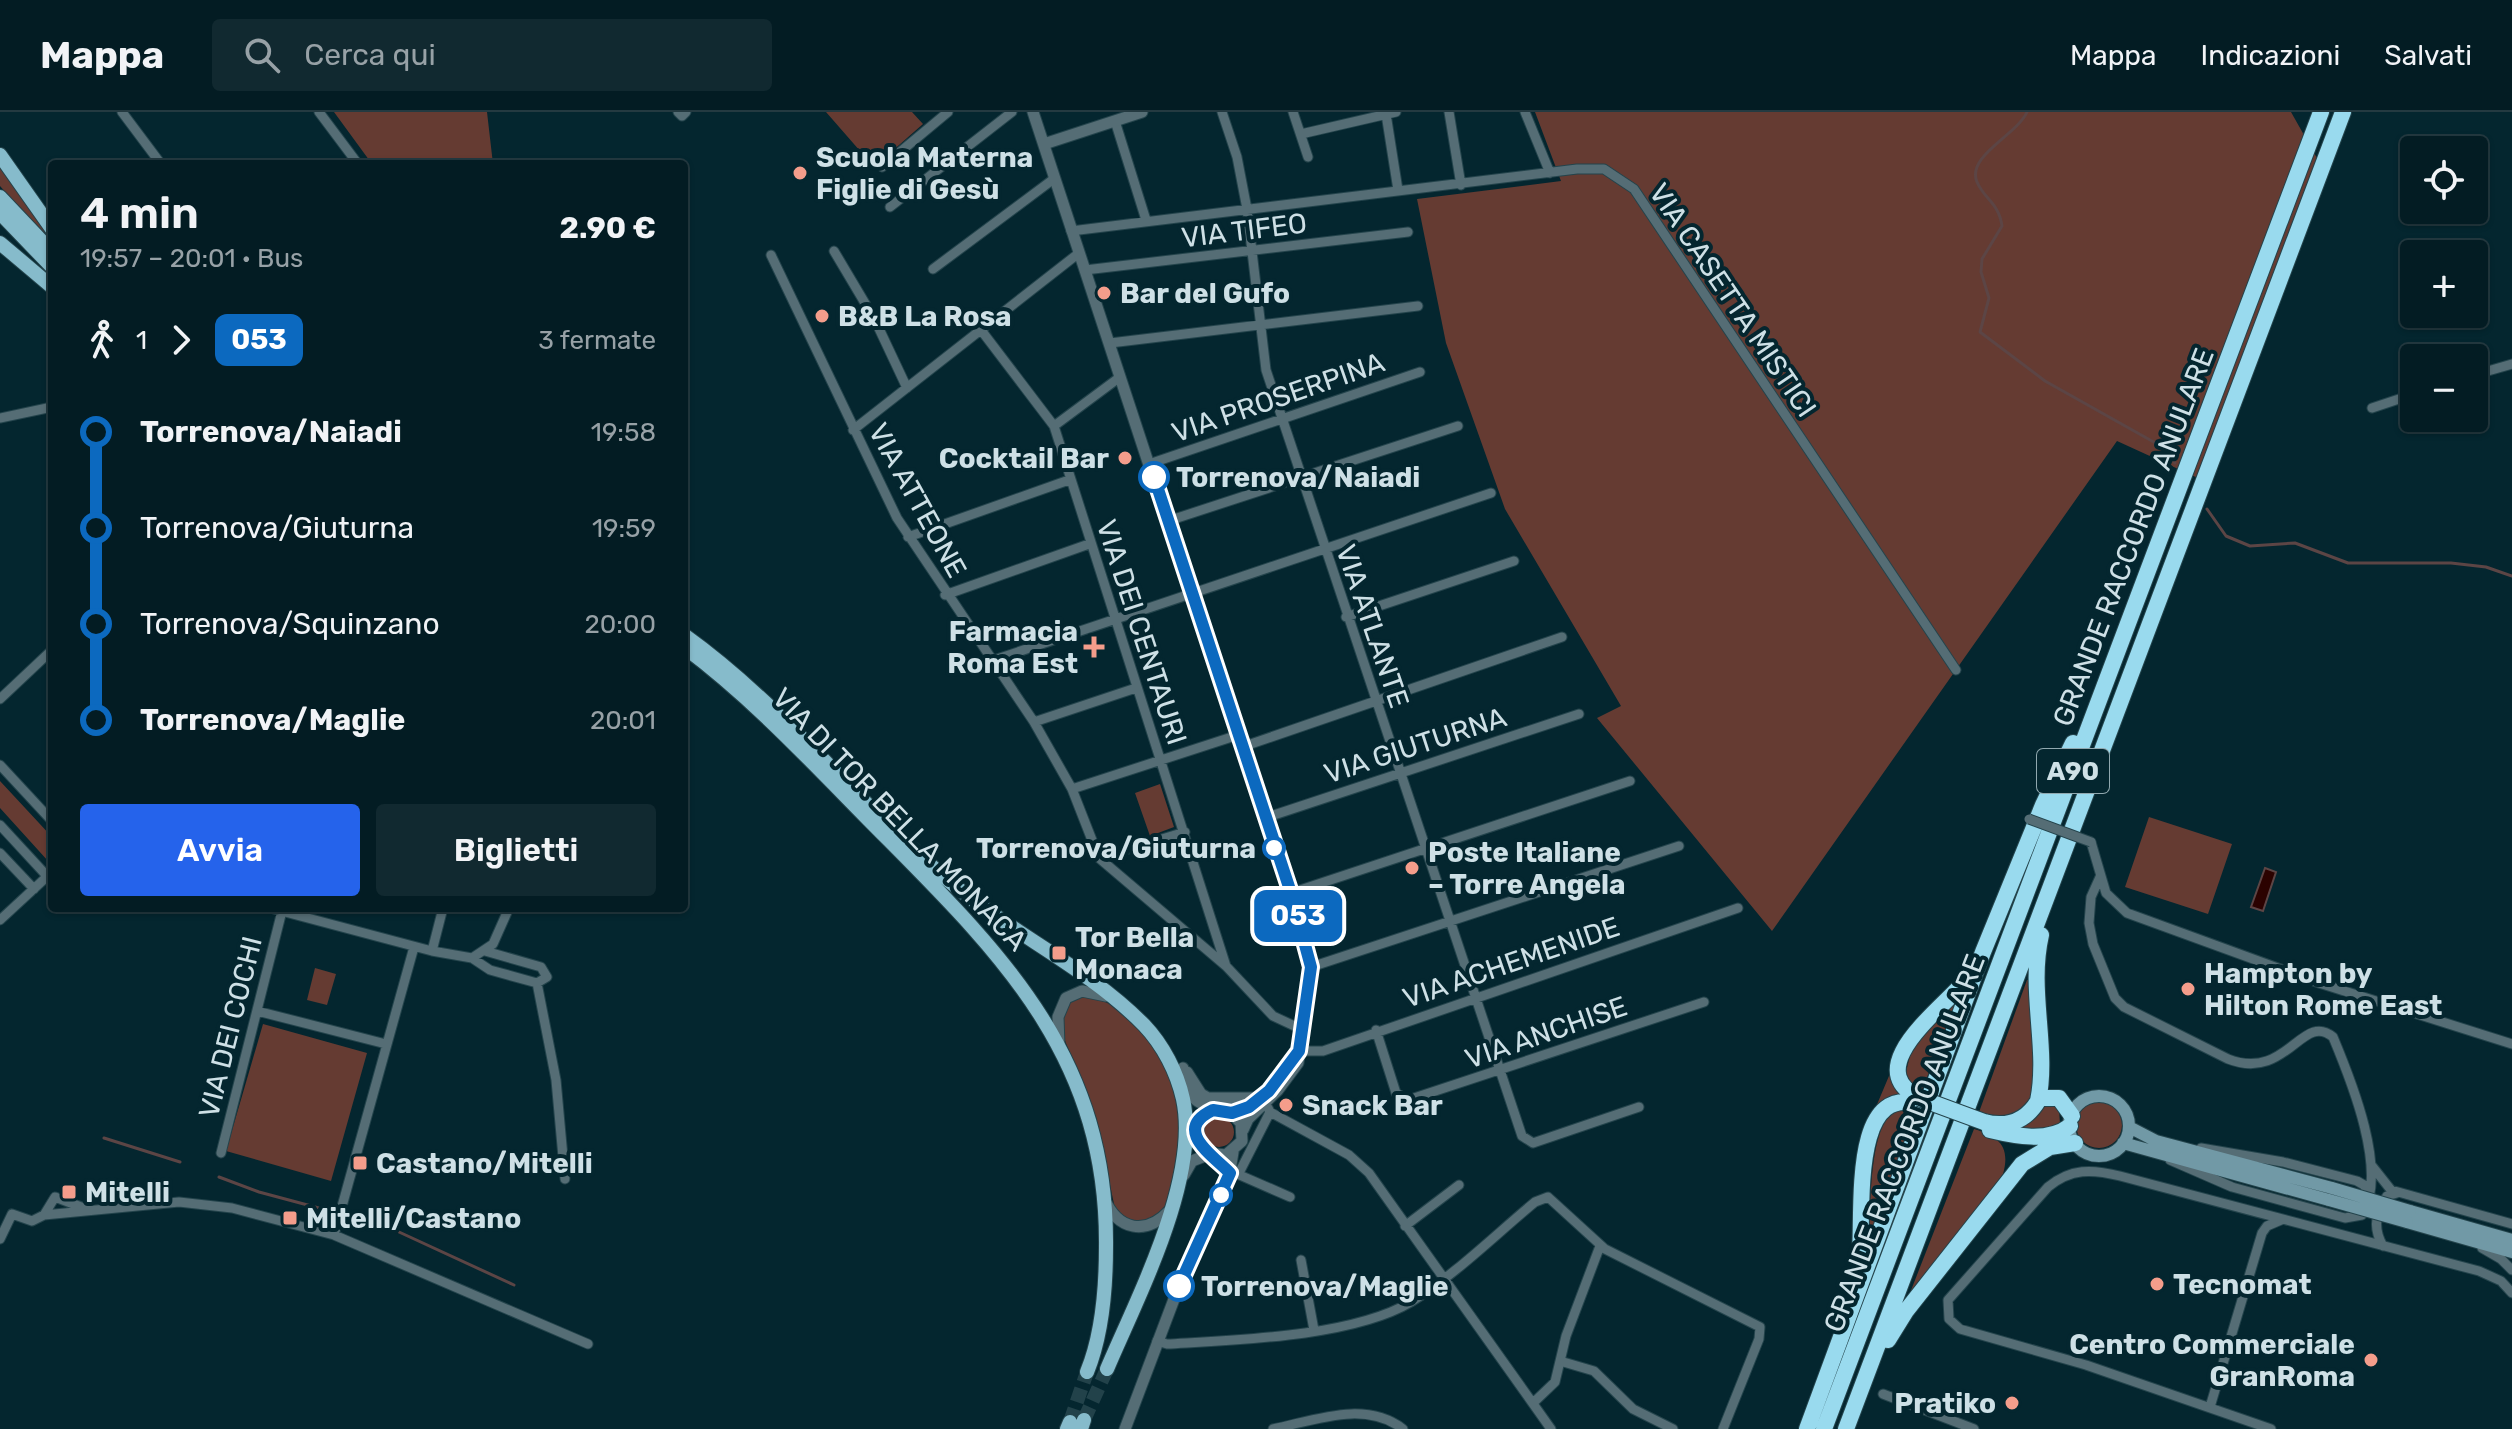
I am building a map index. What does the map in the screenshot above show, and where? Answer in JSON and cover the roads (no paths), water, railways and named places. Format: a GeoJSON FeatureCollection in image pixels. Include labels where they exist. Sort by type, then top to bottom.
{"type":"FeatureCollection","features":[{"type":"Feature","properties":{"kind":"highway","name":"GRANDE RACCORDO ANULARE"},"geometry":{"type":"LineString","coordinates":[[1824,1429],[2321,112]]}},
{"type":"Feature","properties":{"kind":"highway","name":"GRANDE RACCORDO ANULARE"},"geometry":{"type":"LineString","coordinates":[[1846,1429],[2343,112]]}},
{"type":"Feature","properties":{"kind":"highway"},"geometry":{"type":"LineString","coordinates":[[1807,1429],[1983,952],[2052,783],[2106,682]]}},
{"type":"Feature","properties":{"kind":"highway"},"geometry":{"type":"LineString","coordinates":[[1982,1125],[2017,1121],[2032,1110],[2039,1098],[2035,973],[2053,883]]}},
{"type":"Feature","properties":{"kind":"highway"},"geometry":{"type":"LineString","coordinates":[[1918,1101],[1899,1078],[1903,1051],[1920,1027],[1963,985],[1983,952]]}},
{"type":"Feature","properties":{"kind":"highway"},"geometry":{"type":"LineString","coordinates":[[2039,1098],[2059,1098],[2072,1128]]}},
{"type":"Feature","properties":{"kind":"highway"},"geometry":{"type":"LineString","coordinates":[[1839,1342],[1845,1307],[1860,1263],[1865,1151],[1869,1131],[1876,1117],[1889,1105],[1918,1101],[1982,1125],[2037,1136],[2072,1128]]}},
{"type":"Feature","properties":{"kind":"highway"},"geometry":{"type":"LineString","coordinates":[[1866,1376],[1906,1311],[2016,1170],[2072,1128]]}},
{"type":"Feature","properties":{"kind":"main road"},"geometry":{"type":"LineString","coordinates":[[0,155],[48,223]]}},
{"type":"Feature","properties":{"kind":"main road"},"geometry":{"type":"LineString","coordinates":[[0,197],[48,248]]}},
{"type":"Feature","properties":{"kind":"main road"},"geometry":{"type":"LineString","coordinates":[[0,213],[48,263]]}},
{"type":"Feature","properties":{"kind":"main road"},"geometry":{"type":"LineString","coordinates":[[0,243],[48,284]]}},
{"type":"Feature","properties":{"kind":"main road","name":"VIA DI TOR BELLA MONACA"},"geometry":{"type":"LineString","coordinates":[[688,638],[779,714],[947,879],[1006,926],[1114,999],[1158,1042],[1175,1073],[1185,1108],[1185,1147],[1170,1210],[1107,1369]]}},
{"type":"Feature","properties":{"kind":"main road","name":"VIA DI TOR BELLA MONACA"},"geometry":{"type":"LineString","coordinates":[[688,650],[779,729],[987,941],[1030,996],[1059,1046],[1095,1143],[1104,1198],[1104,1292],[1087,1372]]}},
{"type":"Feature","properties":{"kind":"main road"},"geometry":{"type":"LineString","coordinates":[[2129,1127],[2123,1143],[2112,1153],[2098,1155],[2084,1151],[2072,1128],[2084,1100],[2107,1097],[2125,1111],[2129,1127],[2153,1145]]}},
{"type":"Feature","properties":{"kind":"main road"},"geometry":{"type":"LineString","coordinates":[[2123,1143],[2153,1145],[2330,1194],[2512,1252]]}},
{"type":"Feature","properties":{"kind":"main road"},"geometry":{"type":"LineString","coordinates":[[2411,1219],[2512,1240]]}},
{"type":"Feature","properties":{"kind":"street"},"geometry":{"type":"LineString","coordinates":[[122,112],[158,160]]}},
{"type":"Feature","properties":{"kind":"street"},"geometry":{"type":"LineString","coordinates":[[319,112],[355,160]]}},
{"type":"Feature","properties":{"kind":"street"},"geometry":{"type":"LineString","coordinates":[[882,167],[948,112]]}},
{"type":"Feature","properties":{"kind":"street"},"geometry":{"type":"LineString","coordinates":[[890,207],[1012,112]]}},
{"type":"Feature","properties":{"kind":"street"},"geometry":{"type":"LineString","coordinates":[[1033,112],[1291,893],[1311,967],[1298,1063],[1266,1104],[1253,1114],[1243,1130],[1242,1141],[1233,1152],[1234,1173]]}},
{"type":"Feature","properties":{"kind":"street"},"geometry":{"type":"LineString","coordinates":[[1044,144],[1142,112]]}},
{"type":"Feature","properties":{"kind":"street","name":"VIA ATLANTE"},"geometry":{"type":"LineString","coordinates":[[1222,112],[1237,157],[1247,209],[1266,370],[1346,617],[1522,1136],[1528,1142],[1639,1107]]}},
{"type":"Feature","properties":{"kind":"street"},"geometry":{"type":"LineString","coordinates":[[1293,112],[1308,157]]}},
{"type":"Feature","properties":{"kind":"street"},"geometry":{"type":"LineString","coordinates":[[1449,112],[1461,185]]}},
{"type":"Feature","properties":{"kind":"street"},"geometry":{"type":"LineString","coordinates":[[1525,112],[1550,173]]}},
{"type":"Feature","properties":{"kind":"street"},"geometry":{"type":"LineString","coordinates":[[1301,134],[1391,113],[1398,190]]}},
{"type":"Feature","properties":{"kind":"street"},"geometry":{"type":"LineString","coordinates":[[1115,121],[1146,220]]}},
{"type":"Feature","properties":{"kind":"street","name":"VIA CASETTA MISTICI"},"geometry":{"type":"LineString","coordinates":[[1071,231],[1398,190],[1604,169],[1634,189],[1956,670]]}},
{"type":"Feature","properties":{"kind":"street"},"geometry":{"type":"LineString","coordinates":[[933,269],[1055,178]]}},
{"type":"Feature","properties":{"kind":"street","name":"VIA TIFEO"},"geometry":{"type":"LineString","coordinates":[[1085,270],[1408,232]]}},
{"type":"Feature","properties":{"kind":"street"},"geometry":{"type":"LineString","coordinates":[[834,251],[875,320],[907,388]]}},
{"type":"Feature","properties":{"kind":"street"},"geometry":{"type":"LineString","coordinates":[[853,430],[1079,253]]}},
{"type":"Feature","properties":{"kind":"street","name":"VIA ATTEONE"},"geometry":{"type":"LineString","coordinates":[[771,255],[853,430],[908,537],[1034,722],[1072,789],[1099,858],[1226,966],[1273,1016],[1303,1030]]}},
{"type":"Feature","properties":{"kind":"street"},"geometry":{"type":"LineString","coordinates":[[1110,343],[1418,306]]}},
{"type":"Feature","properties":{"kind":"street","name":"VIA DEI CENTAURI"},"geometry":{"type":"LineString","coordinates":[[981,330],[1054,426],[1089,544],[1226,966]]}},
{"type":"Feature","properties":{"kind":"street"},"geometry":{"type":"LineString","coordinates":[[2488,371],[2512,364]]}},
{"type":"Feature","properties":{"kind":"street","name":"VIA PROSERPINA"},"geometry":{"type":"LineString","coordinates":[[1149,464],[1420,372]]}},
{"type":"Feature","properties":{"kind":"street"},"geometry":{"type":"LineString","coordinates":[[1054,426],[1120,377]]}},
{"type":"Feature","properties":{"kind":"street"},"geometry":{"type":"LineString","coordinates":[[2372,408],[2400,399]]}},
{"type":"Feature","properties":{"kind":"street"},"geometry":{"type":"LineString","coordinates":[[0,418],[48,408]]}},
{"type":"Feature","properties":{"kind":"street"},"geometry":{"type":"LineString","coordinates":[[1168,521],[1458,426]]}},
{"type":"Feature","properties":{"kind":"street"},"geometry":{"type":"LineString","coordinates":[[908,537],[1069,480]]}},
{"type":"Feature","properties":{"kind":"street"},"geometry":{"type":"LineString","coordinates":[[991,661],[1491,493]]}},
{"type":"Feature","properties":{"kind":"street"},"geometry":{"type":"LineString","coordinates":[[945,595],[1089,544]]}},
{"type":"Feature","properties":{"kind":"street"},"geometry":{"type":"LineString","coordinates":[[1346,617],[1514,561]]}},
{"type":"Feature","properties":{"kind":"street"},"geometry":{"type":"LineString","coordinates":[[1242,747],[1562,637]]}},
{"type":"Feature","properties":{"kind":"street"},"geometry":{"type":"LineString","coordinates":[[0,699],[48,654]]}},
{"type":"Feature","properties":{"kind":"street"},"geometry":{"type":"LineString","coordinates":[[1034,722],[1136,688]]}},
{"type":"Feature","properties":{"kind":"street","name":"VIA GIUTURNA"},"geometry":{"type":"LineString","coordinates":[[1265,818],[1579,714]]}},
{"type":"Feature","properties":{"kind":"street"},"geometry":{"type":"LineString","coordinates":[[1072,789],[1238,735]]}},
{"type":"Feature","properties":{"kind":"street"},"geometry":{"type":"LineString","coordinates":[[0,765],[48,817]]}},
{"type":"Feature","properties":{"kind":"street"},"geometry":{"type":"LineString","coordinates":[[1291,893],[1630,781]]}},
{"type":"Feature","properties":{"kind":"street"},"geometry":{"type":"LineString","coordinates":[[2029,819],[2091,842],[2100,877],[2115,905],[2148,922],[2319,983],[2512,1044]]}},
{"type":"Feature","properties":{"kind":"street"},"geometry":{"type":"LineString","coordinates":[[0,825],[48,872]]}},
{"type":"Feature","properties":{"kind":"street"},"geometry":{"type":"LineString","coordinates":[[1099,858],[1185,832]]}},
{"type":"Feature","properties":{"kind":"street"},"geometry":{"type":"LineString","coordinates":[[1311,967],[1679,846]]}},
{"type":"Feature","properties":{"kind":"street"},"geometry":{"type":"LineString","coordinates":[[0,853],[34,889]]}},
{"type":"Feature","properties":{"kind":"street"},"geometry":{"type":"LineString","coordinates":[[0,920],[48,876]]}},
{"type":"Feature","properties":{"kind":"street"},"geometry":{"type":"LineString","coordinates":[[2100,877],[2091,897],[2090,933],[2107,981],[2121,1005],[2228,1059],[2246,1064],[2275,1060],[2310,1031],[2328,1033],[2334,1041],[2369,1145],[2371,1164],[2370,1196],[2361,1217],[2350,1228],[2337,1234]]}},
{"type":"Feature","properties":{"kind":"street","name":"VIA ACHEMENIDE"},"geometry":{"type":"LineString","coordinates":[[1299,1051],[1318,1052],[1738,908]]}},
{"type":"Feature","properties":{"kind":"street","name":"VIA DEI COCHI"},"geometry":{"type":"LineString","coordinates":[[221,1153],[282,912]]}},
{"type":"Feature","properties":{"kind":"street"},"geometry":{"type":"LineString","coordinates":[[286,912],[414,947],[472,958],[490,970],[537,983],[547,979],[544,968],[485,951]]}},
{"type":"Feature","properties":{"kind":"street"},"geometry":{"type":"LineString","coordinates":[[432,951],[442,912]]}},
{"type":"Feature","properties":{"kind":"street"},"geometry":{"type":"LineString","coordinates":[[472,958],[495,941],[507,912]]}},
{"type":"Feature","properties":{"kind":"street"},"geometry":{"type":"LineString","coordinates":[[336,1230],[414,947]]}},
{"type":"Feature","properties":{"kind":"street"},"geometry":{"type":"LineString","coordinates":[[537,983],[556,1080],[565,1179]]}},
{"type":"Feature","properties":{"kind":"street"},"geometry":{"type":"LineString","coordinates":[[1059,1046],[1058,1013],[1069,994],[1091,991],[1114,999]]}},
{"type":"Feature","properties":{"kind":"street","name":"VIA ANCHISE"},"geometry":{"type":"LineString","coordinates":[[1376,1030],[1402,1100],[1500,1071],[1704,1002]]}},
{"type":"Feature","properties":{"kind":"street"},"geometry":{"type":"LineString","coordinates":[[257,1011],[386,1044]]}},
{"type":"Feature","properties":{"kind":"street"},"geometry":{"type":"LineString","coordinates":[[1158,1042],[1183,1068],[1201,1094],[1208,1098],[1266,1104],[1357,1161],[1551,1429]]}},
{"type":"Feature","properties":{"kind":"street"},"geometry":{"type":"LineString","coordinates":[[1183,1068],[1192,1097],[1213,1110],[1232,1113],[1266,1104]]}},
{"type":"Feature","properties":{"kind":"street"},"geometry":{"type":"LineString","coordinates":[[1125,1429],[1157,1341],[1234,1173],[1262,1124],[1266,1104]]}},
{"type":"Feature","properties":{"kind":"street"},"geometry":{"type":"LineString","coordinates":[[1213,1110],[1201,1118],[1196,1132],[1200,1146],[1234,1173],[1290,1197]]}},
{"type":"Feature","properties":{"kind":"street"},"geometry":{"type":"LineString","coordinates":[[1232,1113],[1243,1130]]}},
{"type":"Feature","properties":{"kind":"street"},"geometry":{"type":"LineString","coordinates":[[1253,1114],[1261,1117],[1262,1124]]}},
{"type":"Feature","properties":{"kind":"street"},"geometry":{"type":"LineString","coordinates":[[2153,1145],[2265,1158],[2363,1184],[2370,1196]]}},
{"type":"Feature","properties":{"kind":"street"},"geometry":{"type":"LineString","coordinates":[[2153,1145],[2232,1187],[2340,1217],[2361,1217]]}},
{"type":"Feature","properties":{"kind":"street"},"geometry":{"type":"LineString","coordinates":[[1178,1186],[1189,1164],[1233,1152]]}},
{"type":"Feature","properties":{"kind":"street"},"geometry":{"type":"LineString","coordinates":[[2341,1177],[2360,1173],[2371,1164]]}},
{"type":"Feature","properties":{"kind":"street"},"geometry":{"type":"LineString","coordinates":[[2371,1164],[2383,1183],[2397,1193],[2512,1224]]}},
{"type":"Feature","properties":{"kind":"street"},"geometry":{"type":"LineString","coordinates":[[2271,1429],[2086,1365],[1960,1329],[1949,1319],[1948,1300],[2045,1190],[2076,1171],[2106,1172],[2488,1274],[2512,1293]]}},
{"type":"Feature","properties":{"kind":"street"},"geometry":{"type":"LineString","coordinates":[[1405,1226],[1459,1185]]}},
{"type":"Feature","properties":{"kind":"street"},"geometry":{"type":"LineString","coordinates":[[2383,1246],[2376,1227],[2380,1208],[2387,1196],[2397,1193]]}},
{"type":"Feature","properties":{"kind":"street"},"geometry":{"type":"LineString","coordinates":[[44,1215],[55,1197],[89,1210]]}},
{"type":"Feature","properties":{"kind":"street"},"geometry":{"type":"LineString","coordinates":[[1104,1198],[1115,1217],[1131,1227],[1152,1224],[1170,1210]]}},
{"type":"Feature","properties":{"kind":"street"},"geometry":{"type":"LineString","coordinates":[[1157,1341],[1235,1341],[1314,1330],[1389,1312],[1411,1302],[1535,1202],[1546,1199],[1555,1201],[1600,1246],[1753,1322],[1761,1330],[1723,1429]]}},
{"type":"Feature","properties":{"kind":"street"},"geometry":{"type":"LineString","coordinates":[[0,1239],[12,1214],[32,1221],[44,1215],[195,1202],[240,1210],[336,1230],[588,1344]]}},
{"type":"Feature","properties":{"kind":"street"},"geometry":{"type":"LineString","coordinates":[[2411,1219],[2488,1250],[2512,1270]]}},
{"type":"Feature","properties":{"kind":"street"},"geometry":{"type":"LineString","coordinates":[[2210,1407],[2262,1233],[2269,1225],[2283,1220]]}},
{"type":"Feature","properties":{"kind":"street"},"geometry":{"type":"LineString","coordinates":[[1533,1403],[1552,1388],[1566,1336],[1600,1246]]}},
{"type":"Feature","properties":{"kind":"street"},"geometry":{"type":"LineString","coordinates":[[1301,1260],[1314,1330]]}},
{"type":"Feature","properties":{"kind":"street"},"geometry":{"type":"LineString","coordinates":[[1560,1361],[1585,1366],[1598,1374],[1628,1404],[1673,1429]]}},
{"type":"Feature","properties":{"kind":"street"},"geometry":{"type":"LineString","coordinates":[[1883,1394],[1974,1429]]}},
{"type":"Feature","properties":{"kind":"street"},"geometry":{"type":"LineString","coordinates":[[1273,1429],[1360,1413],[1386,1417],[1403,1429]]}},
{"type":"Feature","properties":{"kind":"waterway"},"geometry":{"type":"LineString","coordinates":[[2027,112],[2022,121],[1985,154],[1976,172],[1977,182],[1995,206],[2002,226],[1982,259],[1981,272],[1989,298],[1980,332],[2045,381],[2159,445],[2175,463]]}},
{"type":"Feature","properties":{"kind":"waterway"},"geometry":{"type":"LineString","coordinates":[[2207,509],[2226,536],[2250,546],[2295,543],[2348,563],[2451,563],[2486,567],[2512,576]]}},
{"type":"Feature","properties":{"kind":"waterway"},"geometry":{"type":"LineString","coordinates":[[104,1138],[180,1162]]}},
{"type":"Feature","properties":{"kind":"waterway"},"geometry":{"type":"LineString","coordinates":[[219,1177],[259,1192],[386,1226],[514,1285]]}},
{"type":"Feature","properties":{"kind":"tunnel"},"geometry":{"type":"LineString","coordinates":[[1084,1420],[1107,1369]]}},
{"type":"Feature","properties":{"kind":"tunnel"},"geometry":{"type":"LineString","coordinates":[[1070,1422],[1087,1372]]}},
{"type":"Feature","properties":{"kind":"place","name":"Scuola Materna Figlie di Gesù"},"geometry":{"type":"Point","coordinates":[800,173]}},
{"type":"Feature","properties":{"kind":"place","name":"Bar del Gufo"},"geometry":{"type":"Point","coordinates":[1104,293]}},
{"type":"Feature","properties":{"kind":"place","name":"B&B La Rosa"},"geometry":{"type":"Point","coordinates":[822,316]}},
{"type":"Feature","properties":{"kind":"place","name":"Cocktail Bar"},"geometry":{"type":"Point","coordinates":[1125,458]}},
{"type":"Feature","properties":{"kind":"place","name":"Torrenova/Naiadi"},"geometry":{"type":"Point","coordinates":[1154,477]}},
{"type":"Feature","properties":{"kind":"place","name":"Farmacia Roma Est"},"geometry":{"type":"Point","coordinates":[1094,647]}},
{"type":"Feature","properties":{"kind":"place","name":"Torrenova/Giuturna"},"geometry":{"type":"Point","coordinates":[1274,848]}},
{"type":"Feature","properties":{"kind":"place","name":"Poste Italiane – Torre Angela"},"geometry":{"type":"Point","coordinates":[1412,868]}},
{"type":"Feature","properties":{"kind":"place","name":"Tor Bella Monaca"},"geometry":{"type":"Point","coordinates":[1059,953]}},
{"type":"Feature","properties":{"kind":"place","name":"Hampton by Hilton Rome East"},"geometry":{"type":"Point","coordinates":[2188,989]}},
{"type":"Feature","properties":{"kind":"place","name":"Snack Bar"},"geometry":{"type":"Point","coordinates":[1286,1105]}},
{"type":"Feature","properties":{"kind":"place","name":"Castano/Mitelli"},"geometry":{"type":"Point","coordinates":[360,1163]}},
{"type":"Feature","properties":{"kind":"place","name":"Mitelli"},"geometry":{"type":"Point","coordinates":[69,1192]}},
{"type":"Feature","properties":{"kind":"place","name":"Mitelli/Castano"},"geometry":{"type":"Point","coordinates":[290,1218]}},
{"type":"Feature","properties":{"kind":"place","name":"Tecnomat"},"geometry":{"type":"Point","coordinates":[2157,1284]}},
{"type":"Feature","properties":{"kind":"place","name":"Torrenova/Maglie"},"geometry":{"type":"Point","coordinates":[1179,1286]}},
{"type":"Feature","properties":{"kind":"place","name":"Centro Commerciale GranRoma"},"geometry":{"type":"Point","coordinates":[2371,1360]}},
{"type":"Feature","properties":{"kind":"place","name":"Pratiko"},"geometry":{"type":"Point","coordinates":[2012,1403]}}]}
